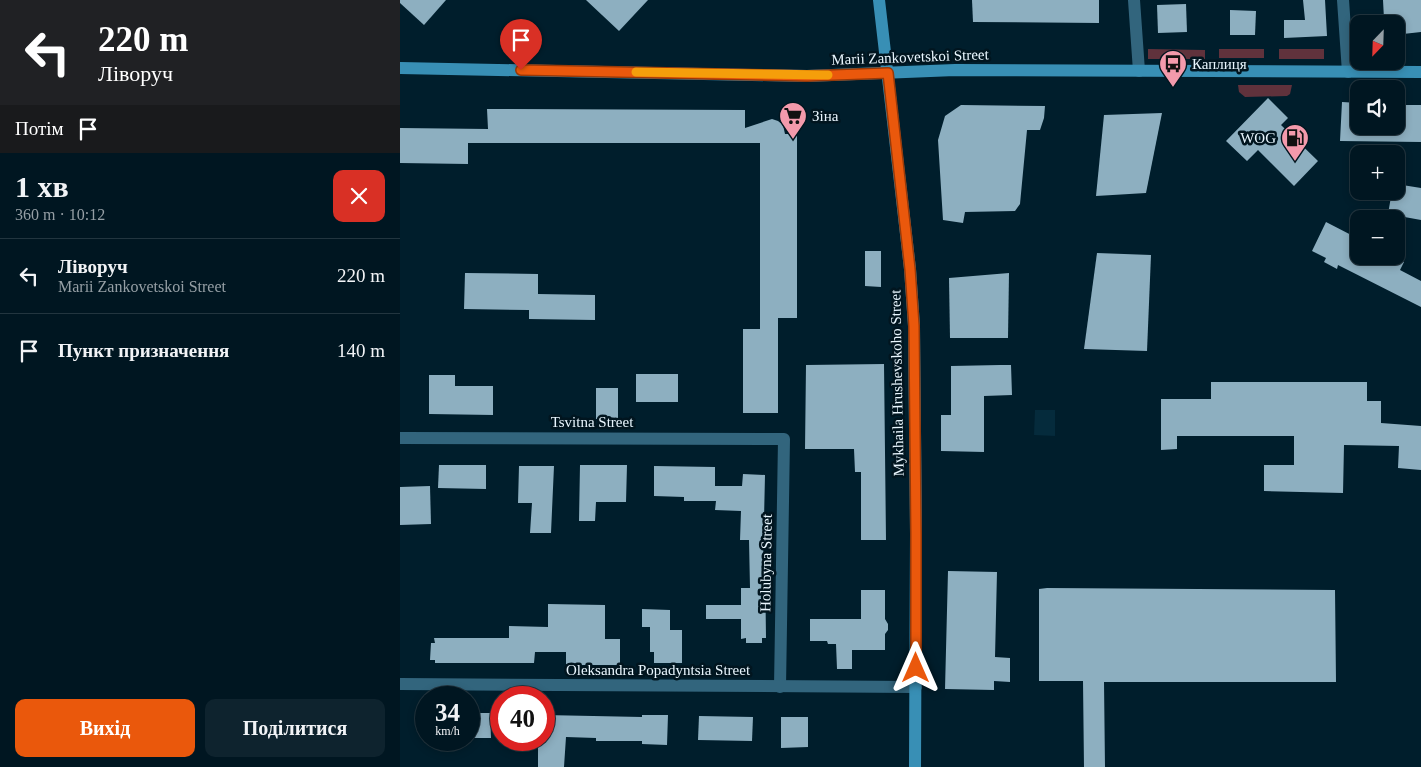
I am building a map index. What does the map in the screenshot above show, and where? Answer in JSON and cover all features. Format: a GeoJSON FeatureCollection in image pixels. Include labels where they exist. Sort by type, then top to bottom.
{"type":"FeatureCollection","features":[{"type":"Feature","properties":{"kind":"street","name":"Mykhaila Hrushevskoho Street"},"geometry":{"type":"LineString","coordinates":[[879,0],[910,269],[914,326],[916,534],[915,767]]}},
{"type":"Feature","properties":{"kind":"street"},"geometry":{"type":"LineString","coordinates":[[1134,0],[1139,71]]}},
{"type":"Feature","properties":{"kind":"street"},"geometry":{"type":"LineString","coordinates":[[1343,0],[1348,72]]}},
{"type":"Feature","properties":{"kind":"street","name":"Marii Zankovetskoi Street"},"geometry":{"type":"LineString","coordinates":[[400,68],[807,76],[963,70],[1421,72]]}},
{"type":"Feature","properties":{"kind":"street","name":"Tsvitna Street"},"geometry":{"type":"LineString","coordinates":[[400,438],[784,439]]}},
{"type":"Feature","properties":{"kind":"street","name":"Holubyna Street"},"geometry":{"type":"LineString","coordinates":[[780,687],[784,439]]}},
{"type":"Feature","properties":{"kind":"street","name":"Oleksandra Popadyntsia Street"},"geometry":{"type":"LineString","coordinates":[[400,684],[916,687]]}},
{"type":"Feature","properties":{"kind":"shaded area"},"geometry":{"type":"Polygon","coordinates":[[[1148,49],[1205,50],[1205,59],[1148,59],[1148,49]]]}},
{"type":"Feature","properties":{"kind":"shaded area"},"geometry":{"type":"Polygon","coordinates":[[[1219,49],[1264,49],[1264,58],[1219,58],[1219,49]]]}},
{"type":"Feature","properties":{"kind":"shaded area"},"geometry":{"type":"Polygon","coordinates":[[[1279,49],[1324,49],[1324,59],[1279,59],[1279,49]]]}},
{"type":"Feature","properties":{"kind":"shaded area"},"geometry":{"type":"Polygon","coordinates":[[[1238,85],[1292,85],[1290,94],[1287,96],[1245,97],[1239,92],[1238,85]]]}},
{"type":"Feature","properties":{"kind":"shaded area"},"geometry":{"type":"Polygon","coordinates":[[[1035,410],[1055,410],[1055,436],[1034,435],[1035,410]]]}},
{"type":"Feature","properties":{"kind":"building"},"geometry":{"type":"Polygon","coordinates":[[[400,0],[446,0],[424,25],[400,3],[400,0]]]}},
{"type":"Feature","properties":{"kind":"building"},"geometry":{"type":"Polygon","coordinates":[[[586,0],[648,0],[619,31],[586,0]]]}},
{"type":"Feature","properties":{"kind":"building"},"geometry":{"type":"Polygon","coordinates":[[[972,0],[1099,0],[1099,23],[973,22],[972,0]]]}},
{"type":"Feature","properties":{"kind":"building"},"geometry":{"type":"Polygon","coordinates":[[[1303,0],[1325,0],[1327,36],[1284,38],[1284,20],[1305,20],[1303,0]]]}},
{"type":"Feature","properties":{"kind":"building"},"geometry":{"type":"Polygon","coordinates":[[[1383,0],[1421,0],[1421,32],[1405,34],[1405,15],[1384,15],[1383,0]]]}},
{"type":"Feature","properties":{"kind":"building"},"geometry":{"type":"Polygon","coordinates":[[[1186,4],[1187,32],[1158,33],[1157,5],[1186,4]]]}},
{"type":"Feature","properties":{"kind":"building"},"geometry":{"type":"Polygon","coordinates":[[[1230,10],[1256,11],[1255,35],[1230,35],[1230,10]]]}},
{"type":"Feature","properties":{"kind":"building"},"geometry":{"type":"Polygon","coordinates":[[[1268,98],[1288,118],[1281,125],[1318,161],[1294,186],[1258,150],[1247,161],[1226,141],[1268,98]]]}},
{"type":"Feature","properties":{"kind":"building"},"geometry":{"type":"Polygon","coordinates":[[[1342,102],[1350,102],[1350,135],[1405,135],[1405,105],[1421,105],[1421,142],[1340,141],[1342,102]]]}},
{"type":"Feature","properties":{"kind":"building"},"geometry":{"type":"Polygon","coordinates":[[[961,105],[1045,106],[1040,130],[1027,130],[1020,204],[1015,211],[965,212],[963,223],[943,220],[938,140],[945,116],[961,105]]]}},
{"type":"Feature","properties":{"kind":"building"},"geometry":{"type":"Polygon","coordinates":[[[487,109],[745,110],[745,128],[772,119],[783,125],[785,134],[797,134],[797,318],[778,318],[778,413],[743,413],[743,329],[760,329],[760,143],[468,143],[468,164],[400,163],[400,128],[488,129],[487,109]]]}},
{"type":"Feature","properties":{"kind":"building"},"geometry":{"type":"Polygon","coordinates":[[[1162,113],[1146,193],[1096,196],[1104,115],[1162,113]]]}},
{"type":"Feature","properties":{"kind":"building"},"geometry":{"type":"Polygon","coordinates":[[[1405,185],[1421,188],[1421,220],[1405,217],[1405,210],[1389,210],[1390,200],[1405,200],[1405,185]]]}},
{"type":"Feature","properties":{"kind":"building"},"geometry":{"type":"Polygon","coordinates":[[[1326,222],[1350,234],[1350,265],[1402,265],[1400,270],[1421,281],[1421,307],[1338,265],[1337,269],[1324,262],[1326,258],[1312,251],[1326,222]]]}},
{"type":"Feature","properties":{"kind":"building"},"geometry":{"type":"Polygon","coordinates":[[[865,251],[881,251],[881,287],[865,286],[865,251]]]}},
{"type":"Feature","properties":{"kind":"building"},"geometry":{"type":"Polygon","coordinates":[[[1097,253],[1151,255],[1147,351],[1084,349],[1097,253]]]}},
{"type":"Feature","properties":{"kind":"building"},"geometry":{"type":"Polygon","coordinates":[[[465,273],[538,274],[538,294],[595,295],[595,320],[529,319],[529,310],[464,309],[465,273]]]}},
{"type":"Feature","properties":{"kind":"building"},"geometry":{"type":"Polygon","coordinates":[[[1009,273],[1008,338],[950,338],[949,278],[1009,273]]]}},
{"type":"Feature","properties":{"kind":"building"},"geometry":{"type":"Polygon","coordinates":[[[884,364],[886,540],[861,540],[861,472],[855,472],[854,449],[805,449],[806,365],[884,364]]]}},
{"type":"Feature","properties":{"kind":"building"},"geometry":{"type":"Polygon","coordinates":[[[1011,365],[1012,395],[984,396],[984,452],[941,451],[941,415],[951,415],[951,366],[1011,365]]]}},
{"type":"Feature","properties":{"kind":"building"},"geometry":{"type":"Polygon","coordinates":[[[636,374],[678,374],[678,402],[636,402],[636,374]]]}},
{"type":"Feature","properties":{"kind":"building"},"geometry":{"type":"Polygon","coordinates":[[[429,375],[455,375],[455,386],[493,386],[493,415],[429,414],[429,375]]]}},
{"type":"Feature","properties":{"kind":"building"},"geometry":{"type":"Polygon","coordinates":[[[1211,382],[1367,382],[1367,401],[1381,401],[1381,423],[1421,426],[1421,470],[1398,468],[1399,446],[1344,445],[1343,493],[1264,491],[1264,465],[1294,465],[1294,436],[1177,436],[1177,449],[1161,450],[1161,399],[1211,399],[1211,382]]]}},
{"type":"Feature","properties":{"kind":"building"},"geometry":{"type":"Polygon","coordinates":[[[596,388],[618,388],[618,419],[596,419],[596,388]]]}},
{"type":"Feature","properties":{"kind":"building"},"geometry":{"type":"Polygon","coordinates":[[[439,465],[486,465],[486,489],[438,488],[439,465]]]}},
{"type":"Feature","properties":{"kind":"building"},"geometry":{"type":"Polygon","coordinates":[[[580,465],[627,465],[626,502],[596,502],[595,521],[579,521],[580,465]]]}},
{"type":"Feature","properties":{"kind":"building"},"geometry":{"type":"Polygon","coordinates":[[[519,466],[554,466],[551,533],[530,533],[532,503],[518,503],[519,466]]]}},
{"type":"Feature","properties":{"kind":"building"},"geometry":{"type":"Polygon","coordinates":[[[654,466],[715,467],[715,486],[742,486],[743,474],[765,475],[763,564],[765,564],[766,638],[762,638],[762,643],[746,643],[746,638],[741,639],[741,619],[706,619],[706,605],[741,605],[741,588],[750,588],[749,540],[740,540],[741,511],[715,510],[716,501],[684,501],[684,497],[654,496],[654,466]]]}},
{"type":"Feature","properties":{"kind":"building"},"geometry":{"type":"Polygon","coordinates":[[[430,486],[431,524],[400,525],[400,487],[430,486]]]}},
{"type":"Feature","properties":{"kind":"building"},"geometry":{"type":"Polygon","coordinates":[[[948,571],[997,572],[995,657],[1010,658],[1010,682],[994,681],[994,690],[945,689],[948,571]]]}},
{"type":"Feature","properties":{"kind":"building"},"geometry":{"type":"Polygon","coordinates":[[[1039,589],[1335,590],[1336,682],[1104,682],[1105,767],[1084,767],[1083,681],[1039,681],[1039,589]]]}},
{"type":"Feature","properties":{"kind":"building"},"geometry":{"type":"Polygon","coordinates":[[[861,590],[885,590],[885,619],[888,624],[888,630],[885,634],[885,650],[852,650],[852,669],[837,669],[836,644],[828,644],[827,641],[810,641],[810,619],[861,619],[861,590]]]}},
{"type":"Feature","properties":{"kind":"building"},"geometry":{"type":"Polygon","coordinates":[[[548,604],[605,605],[605,639],[620,639],[620,665],[566,665],[566,652],[535,652],[534,663],[435,663],[435,660],[430,660],[431,643],[435,643],[434,638],[509,638],[509,626],[548,627],[548,604]]]}},
{"type":"Feature","properties":{"kind":"building"},"geometry":{"type":"Polygon","coordinates":[[[642,609],[670,610],[670,630],[682,630],[682,663],[654,663],[654,652],[650,652],[650,627],[642,627],[642,609]]]}},
{"type":"Feature","properties":{"kind":"building"},"geometry":{"type":"Polygon","coordinates":[[[480,713],[490,713],[490,738],[480,738],[480,713]]]}},
{"type":"Feature","properties":{"kind":"building"},"geometry":{"type":"Polygon","coordinates":[[[555,715],[642,717],[642,715],[668,715],[667,745],[642,744],[642,741],[596,741],[596,738],[566,737],[564,767],[538,767],[538,751],[555,751],[555,715]]]}},
{"type":"Feature","properties":{"kind":"building"},"geometry":{"type":"Polygon","coordinates":[[[699,716],[753,717],[752,741],[698,740],[699,716]]]}},
{"type":"Feature","properties":{"kind":"building"},"geometry":{"type":"Polygon","coordinates":[[[781,717],[808,717],[808,747],[781,748],[781,717]]]}},
{"type":"Feature","properties":{"kind":"slow traffic"},"geometry":{"type":"LineString","coordinates":[[636,72],[828,75]]}},
{"type":"Feature","properties":{"kind":"place","name":"Каплиця"},"geometry":{"type":"Point","coordinates":[1173,88]}},
{"type":"Feature","properties":{"kind":"place","name":"Зіна"},"geometry":{"type":"Point","coordinates":[793,140]}},
{"type":"Feature","properties":{"kind":"place","name":"WOG"},"geometry":{"type":"Point","coordinates":[1295,162]}},
{"type":"Feature","properties":{"kind":"route"},"geometry":{"type":"LineString","coordinates":[[521,70],[807,76],[888,73],[910,269],[914,326],[916,668]]}}]}
